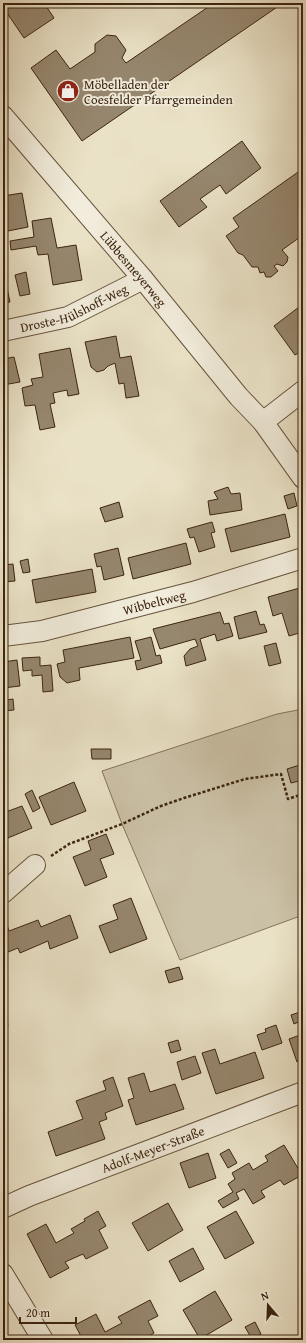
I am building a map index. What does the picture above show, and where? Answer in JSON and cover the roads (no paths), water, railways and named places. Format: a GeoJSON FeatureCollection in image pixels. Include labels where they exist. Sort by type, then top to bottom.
{"type":"FeatureCollection","features":[{"type":"Feature","properties":{"kind":"street","name":"Lübbesmeyerweg"},"geometry":{"type":"LineString","coordinates":[[3,116],[263,422],[303,478]]}},
{"type":"Feature","properties":{"kind":"street","name":"Droste-Hülshoff-Weg"},"geometry":{"type":"LineString","coordinates":[[3,331],[68,317],[143,279]]}},
{"type":"Feature","properties":{"kind":"street"},"geometry":{"type":"LineString","coordinates":[[263,422],[303,391]]}},
{"type":"Feature","properties":{"kind":"street","name":"Wibbeltweg"},"geometry":{"type":"LineString","coordinates":[[3,636],[42,631],[193,592],[303,558]]}},
{"type":"Feature","properties":{"kind":"street"},"geometry":{"type":"LineString","coordinates":[[3,893],[35,865]]}},
{"type":"Feature","properties":{"kind":"street","name":"Adolf-Meyer-Straße"},"geometry":{"type":"LineString","coordinates":[[3,1208],[29,1196],[303,1092]]}},
{"type":"Feature","properties":{"kind":"street"},"geometry":{"type":"LineString","coordinates":[[3,1274],[43,1340]]}},
{"type":"Feature","properties":{"kind":"place","name":"Möbelladen der Coesfelder Pfarrgemeinden"},"geometry":{"type":"Point","coordinates":[68,91]}}]}
